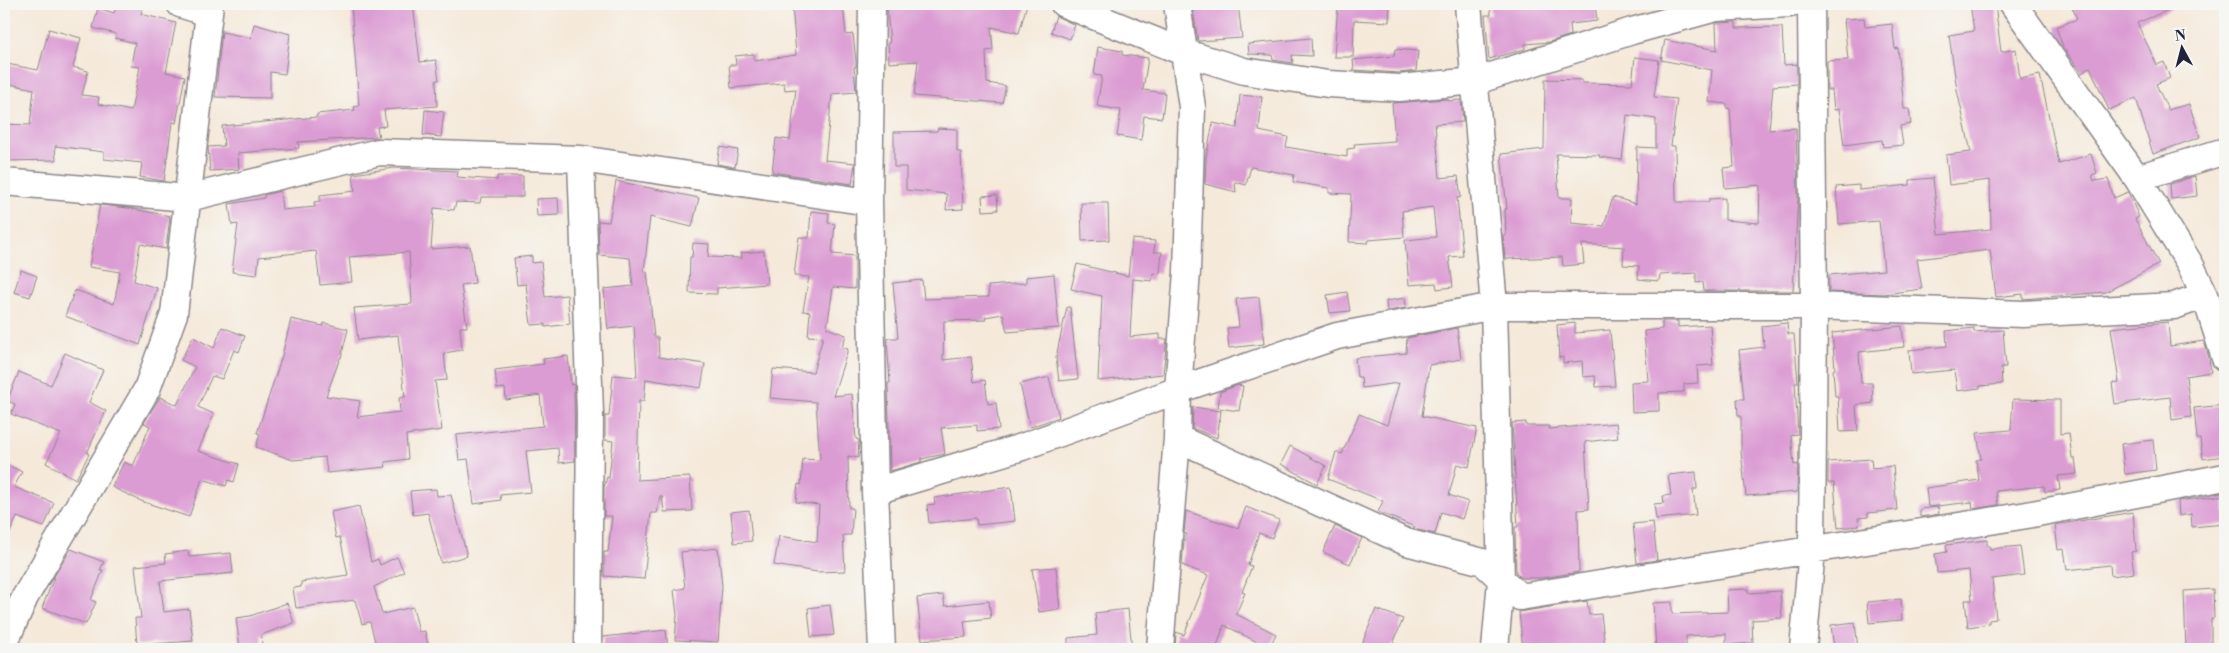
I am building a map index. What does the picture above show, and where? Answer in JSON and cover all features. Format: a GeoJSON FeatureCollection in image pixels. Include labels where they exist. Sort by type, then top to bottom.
{"type":"FeatureCollection","features":[{"type":"Feature","properties":{"kind":"street"},"geometry":{"type":"LineString","coordinates":[[4,644],[25,597],[147,389],[174,314],[209,8],[180,4]]}},
{"type":"Feature","properties":{"kind":"street"},"geometry":{"type":"LineString","coordinates":[[872,4],[869,202],[875,492],[882,649]]}},
{"type":"Feature","properties":{"kind":"street"},"geometry":{"type":"LineString","coordinates":[[1064,4],[1183,52],[1244,71],[1328,84],[1399,88],[1476,81],[1632,30],[1716,8],[1790,4]]}},
{"type":"Feature","properties":{"kind":"street"},"geometry":{"type":"LineString","coordinates":[[1160,649],[1177,438],[1178,390],[1187,272],[1192,107],[1177,4]]}},
{"type":"Feature","properties":{"kind":"street"},"geometry":{"type":"LineString","coordinates":[[1468,4],[1494,306],[1501,580],[1495,649]]}},
{"type":"Feature","properties":{"kind":"street"},"geometry":{"type":"LineString","coordinates":[[1803,649],[1812,550],[1814,306],[1811,4]]}},
{"type":"Feature","properties":{"kind":"street"},"geometry":{"type":"LineString","coordinates":[[2013,4],[2137,178],[2190,264],[2205,295],[2225,358]]}},
{"type":"Feature","properties":{"kind":"street"},"geometry":{"type":"LineString","coordinates":[[2137,178],[2225,151]]}},
{"type":"Feature","properties":{"kind":"street"},"geometry":{"type":"LineString","coordinates":[[4,182],[188,198],[379,152],[581,159],[869,202]]}},
{"type":"Feature","properties":{"kind":"street"},"geometry":{"type":"LineString","coordinates":[[581,159],[590,413],[588,649]]}},
{"type":"Feature","properties":{"kind":"street"},"geometry":{"type":"LineString","coordinates":[[875,492],[1022,447],[1178,390],[1337,336],[1494,306],[1814,306],[2023,314],[2174,306],[2205,295]]}},
{"type":"Feature","properties":{"kind":"street"},"geometry":{"type":"LineString","coordinates":[[1177,438],[1406,542],[1484,562],[1520,598],[2027,515],[2225,477]]}},
{"type":"Feature","properties":{"kind":"building"},"geometry":{"type":"Polygon","coordinates":[[[117,4],[144,4],[141,14],[176,23],[166,72],[185,76],[176,123],[172,122],[164,181],[140,177],[142,163],[104,159],[104,152],[55,146],[56,160],[4,161],[4,124],[30,125],[34,89],[4,83],[7,64],[38,70],[49,29],[81,38],[73,67],[88,71],[82,95],[99,97],[98,104],[131,111],[140,67],[131,66],[135,43],[115,38],[116,34],[93,28],[98,8],[114,13],[117,4]]]}},
{"type":"Feature","properties":{"kind":"building"},"geometry":{"type":"Polygon","coordinates":[[[351,4],[413,4],[420,62],[436,60],[439,80],[436,80],[437,106],[384,110],[386,126],[377,127],[379,137],[298,142],[299,148],[238,153],[239,169],[210,171],[208,147],[224,146],[222,126],[317,117],[317,114],[355,110],[354,107],[359,106],[351,4]]]}},
{"type":"Feature","properties":{"kind":"building"},"geometry":{"type":"Polygon","coordinates":[[[792,4],[843,4],[846,35],[853,34],[856,61],[856,67],[854,67],[856,92],[832,94],[825,160],[855,163],[852,184],[772,172],[776,138],[790,140],[796,89],[785,90],[784,83],[731,88],[729,65],[736,65],[735,56],[754,54],[754,61],[796,55],[792,4]]]}},
{"type":"Feature","properties":{"kind":"building"},"geometry":{"type":"Polygon","coordinates":[[[929,4],[1027,4],[1019,33],[991,27],[993,50],[986,51],[987,83],[1006,86],[1002,103],[914,96],[918,61],[889,63],[888,43],[890,43],[887,9],[929,4]]]}},
{"type":"Feature","properties":{"kind":"building"},"geometry":{"type":"Polygon","coordinates":[[[1192,4],[1238,4],[1242,38],[1198,41],[1192,4]]]}},
{"type":"Feature","properties":{"kind":"building"},"geometry":{"type":"Polygon","coordinates":[[[1338,4],[1390,4],[1389,22],[1354,20],[1353,57],[1334,57],[1338,4]]]}},
{"type":"Feature","properties":{"kind":"building"},"geometry":{"type":"Polygon","coordinates":[[[1490,4],[1595,4],[1597,21],[1570,24],[1571,35],[1549,42],[1525,44],[1525,49],[1489,59],[1485,15],[1491,15],[1490,4]]]}},
{"type":"Feature","properties":{"kind":"building"},"geometry":{"type":"Polygon","coordinates":[[[1970,4],[1995,4],[2001,52],[2016,49],[2020,79],[2040,75],[2059,164],[2091,154],[2097,173],[2092,175],[2094,181],[2108,179],[2114,198],[2128,192],[2139,217],[2135,219],[2159,264],[2106,292],[2023,299],[2023,294],[1996,297],[1990,250],[1917,259],[1922,289],[1884,294],[1829,292],[1829,275],[1884,270],[1879,221],[1839,224],[1836,187],[1859,185],[1859,190],[1910,185],[1910,180],[1933,178],[1939,234],[1991,229],[1990,180],[1949,185],[1946,155],[1971,152],[1957,90],[1949,35],[1974,31],[1970,4]]]}},
{"type":"Feature","properties":{"kind":"building"},"geometry":{"type":"Polygon","coordinates":[[[2071,4],[2183,4],[2137,23],[2157,65],[2164,62],[2170,78],[2156,84],[2168,110],[2189,104],[2200,137],[2153,154],[2136,98],[2109,110],[2090,67],[2082,73],[2063,47],[2056,27],[2077,19],[2071,4]]]}},
{"type":"Feature","properties":{"kind":"building"},"geometry":{"type":"Polygon","coordinates":[[[1056,16],[1075,25],[1070,39],[1051,32],[1056,16]]]}},
{"type":"Feature","properties":{"kind":"building"},"geometry":{"type":"Polygon","coordinates":[[[1864,18],[1865,27],[1892,24],[1895,49],[1898,48],[1904,109],[1909,109],[1911,124],[1900,126],[1903,145],[1883,147],[1882,140],[1844,145],[1839,109],[1834,110],[1832,90],[1827,90],[1827,61],[1848,60],[1844,19],[1864,18]]]}},
{"type":"Feature","properties":{"kind":"building"},"geometry":{"type":"Polygon","coordinates":[[[1736,22],[1736,28],[1782,27],[1784,65],[1797,64],[1797,84],[1773,86],[1769,130],[1796,128],[1798,197],[1793,291],[1704,291],[1703,282],[1696,283],[1696,273],[1660,275],[1659,281],[1638,279],[1639,266],[1623,265],[1624,247],[1582,244],[1584,264],[1563,266],[1562,257],[1505,259],[1503,236],[1506,235],[1505,209],[1507,209],[1501,154],[1544,149],[1545,79],[1582,80],[1582,83],[1632,84],[1635,57],[1659,60],[1654,97],[1677,99],[1671,146],[1675,146],[1676,202],[1709,202],[1709,199],[1725,198],[1725,220],[1759,223],[1760,185],[1725,188],[1723,168],[1734,167],[1730,109],[1727,108],[1727,104],[1709,102],[1712,70],[1661,60],[1665,40],[1717,50],[1716,23],[1736,22]],[[1627,115],[1622,160],[1599,157],[1600,155],[1556,154],[1559,198],[1572,198],[1571,223],[1604,226],[1613,197],[1636,204],[1637,147],[1656,148],[1656,119],[1627,115]]]}},
{"type":"Feature","properties":{"kind":"building"},"geometry":{"type":"Polygon","coordinates":[[[254,24],[290,34],[285,74],[270,72],[270,98],[215,97],[222,32],[251,38],[254,24]]]}},
{"type":"Feature","properties":{"kind":"building"},"geometry":{"type":"Polygon","coordinates":[[[1311,38],[1312,56],[1292,55],[1293,63],[1273,60],[1272,55],[1249,54],[1248,44],[1311,38]]]}},
{"type":"Feature","properties":{"kind":"building"},"geometry":{"type":"Polygon","coordinates":[[[1098,47],[1122,51],[1122,55],[1148,58],[1143,90],[1165,93],[1162,118],[1144,116],[1141,140],[1117,136],[1121,110],[1097,106],[1102,76],[1094,75],[1098,47]]]}},
{"type":"Feature","properties":{"kind":"building"},"geometry":{"type":"Polygon","coordinates":[[[1395,49],[1418,51],[1416,71],[1399,73],[1354,70],[1353,60],[1394,56],[1395,49]]]}},
{"type":"Feature","properties":{"kind":"building"},"geometry":{"type":"Polygon","coordinates":[[[1240,95],[1262,97],[1259,131],[1288,137],[1286,147],[1347,157],[1347,149],[1355,148],[1354,144],[1395,141],[1392,103],[1448,99],[1448,101],[1461,100],[1463,122],[1435,124],[1440,178],[1458,176],[1461,197],[1457,198],[1463,256],[1449,257],[1453,287],[1437,289],[1436,283],[1409,285],[1405,240],[1436,237],[1433,207],[1402,211],[1404,237],[1369,240],[1368,243],[1349,242],[1351,194],[1329,193],[1329,188],[1293,182],[1294,175],[1251,167],[1246,185],[1235,182],[1236,192],[1205,184],[1206,157],[1213,123],[1237,128],[1240,95]]]}},
{"type":"Feature","properties":{"kind":"building"},"geometry":{"type":"Polygon","coordinates":[[[425,110],[444,112],[441,137],[423,135],[425,110]]]}},
{"type":"Feature","properties":{"kind":"building"},"geometry":{"type":"Polygon","coordinates":[[[938,128],[957,129],[957,152],[961,152],[963,209],[946,210],[947,194],[906,190],[906,167],[894,167],[894,132],[937,131],[938,128]]]}},
{"type":"Feature","properties":{"kind":"building"},"geometry":{"type":"Polygon","coordinates":[[[720,147],[738,150],[735,167],[717,164],[720,147]]]}},
{"type":"Feature","properties":{"kind":"building"},"geometry":{"type":"Polygon","coordinates":[[[394,168],[458,171],[457,177],[497,180],[497,176],[523,176],[523,197],[481,197],[480,203],[456,202],[454,210],[434,208],[431,249],[470,246],[475,283],[461,285],[467,327],[460,327],[462,350],[444,353],[447,380],[435,381],[442,430],[406,435],[408,459],[385,462],[386,467],[327,473],[325,457],[293,460],[256,447],[260,434],[257,433],[282,356],[291,319],[323,326],[324,323],[348,329],[341,358],[326,396],[360,401],[357,417],[400,412],[399,398],[405,397],[398,335],[358,340],[354,308],[412,304],[409,252],[349,257],[352,282],[320,285],[316,251],[259,257],[257,275],[232,272],[238,224],[232,225],[229,204],[264,198],[264,195],[280,191],[282,210],[315,207],[314,202],[320,201],[320,195],[355,191],[353,174],[394,168]]]}},
{"type":"Feature","properties":{"kind":"building"},"geometry":{"type":"Polygon","coordinates":[[[2195,176],[2197,196],[2171,199],[2170,184],[2195,176]]]}},
{"type":"Feature","properties":{"kind":"building"},"geometry":{"type":"Polygon","coordinates":[[[616,181],[699,198],[692,227],[650,217],[644,272],[647,272],[654,337],[658,337],[659,357],[705,364],[701,388],[646,379],[644,401],[639,401],[637,480],[690,477],[692,511],[664,512],[662,496],[660,496],[657,513],[651,513],[644,579],[604,576],[604,552],[608,552],[612,516],[604,516],[604,487],[607,477],[609,478],[613,441],[605,440],[605,416],[609,416],[613,375],[637,377],[634,326],[608,329],[604,289],[633,286],[630,258],[599,255],[598,221],[609,222],[616,181]]]}},
{"type":"Feature","properties":{"kind":"building"},"geometry":{"type":"Polygon","coordinates":[[[997,195],[998,210],[983,211],[982,196],[997,195]]]}},
{"type":"Feature","properties":{"kind":"building"},"geometry":{"type":"Polygon","coordinates":[[[558,198],[559,215],[537,216],[536,199],[558,198]]]}},
{"type":"Feature","properties":{"kind":"building"},"geometry":{"type":"Polygon","coordinates":[[[1081,203],[1108,203],[1109,240],[1082,241],[1081,203]]]}},
{"type":"Feature","properties":{"kind":"building"},"geometry":{"type":"Polygon","coordinates":[[[100,205],[170,216],[166,249],[140,244],[134,281],[157,288],[140,345],[65,316],[75,290],[114,304],[120,272],[89,267],[100,205]]]}},
{"type":"Feature","properties":{"kind":"building"},"geometry":{"type":"Polygon","coordinates":[[[811,211],[829,213],[828,223],[835,224],[832,254],[855,256],[855,289],[833,287],[827,328],[846,335],[842,347],[848,349],[833,396],[852,394],[856,439],[859,440],[858,458],[848,456],[849,508],[853,508],[851,535],[843,535],[845,571],[817,572],[774,565],[779,536],[817,542],[819,505],[796,502],[798,484],[801,485],[803,459],[820,460],[816,402],[770,398],[773,369],[813,372],[823,337],[808,336],[810,312],[803,311],[809,277],[794,276],[799,237],[809,238],[811,211]]]}},
{"type":"Feature","properties":{"kind":"building"},"geometry":{"type":"Polygon","coordinates":[[[1132,239],[1155,241],[1154,252],[1162,252],[1160,274],[1153,273],[1152,281],[1133,279],[1130,337],[1160,334],[1160,339],[1167,339],[1163,374],[1098,381],[1102,296],[1071,289],[1077,264],[1128,276],[1132,239]]]}},
{"type":"Feature","properties":{"kind":"building"},"geometry":{"type":"Polygon","coordinates":[[[693,243],[709,244],[708,257],[742,258],[741,253],[764,251],[767,284],[717,288],[717,294],[689,293],[690,257],[692,257],[693,243]]]}},
{"type":"Feature","properties":{"kind":"building"},"geometry":{"type":"Polygon","coordinates":[[[532,256],[532,263],[541,262],[545,297],[567,295],[570,324],[545,327],[545,324],[531,325],[526,284],[517,285],[514,258],[532,256]]]}},
{"type":"Feature","properties":{"kind":"building"},"geometry":{"type":"Polygon","coordinates":[[[21,270],[37,276],[30,297],[14,292],[21,270]]]}},
{"type":"Feature","properties":{"kind":"building"},"geometry":{"type":"Polygon","coordinates":[[[1054,274],[1059,328],[1007,332],[1003,314],[985,317],[986,320],[944,321],[943,360],[971,357],[974,382],[985,380],[988,404],[996,403],[999,429],[977,431],[977,425],[941,428],[945,454],[921,459],[921,462],[890,471],[888,383],[890,383],[887,338],[898,338],[893,283],[922,280],[924,299],[989,297],[988,286],[1026,283],[1026,277],[1054,274]]]}},
{"type":"Feature","properties":{"kind":"building"},"geometry":{"type":"Polygon","coordinates":[[[1347,292],[1350,311],[1330,313],[1327,295],[1347,292]]]}},
{"type":"Feature","properties":{"kind":"building"},"geometry":{"type":"Polygon","coordinates":[[[1259,297],[1264,344],[1229,348],[1227,328],[1239,327],[1236,299],[1259,297]]]}},
{"type":"Feature","properties":{"kind":"building"},"geometry":{"type":"Polygon","coordinates":[[[1405,298],[1406,308],[1387,311],[1386,301],[1405,298]]]}},
{"type":"Feature","properties":{"kind":"building"},"geometry":{"type":"Polygon","coordinates":[[[1067,307],[1070,307],[1078,379],[1059,381],[1056,357],[1067,307]]]}},
{"type":"Feature","properties":{"kind":"building"},"geometry":{"type":"Polygon","coordinates":[[[1662,321],[1678,321],[1678,327],[1710,325],[1713,365],[1697,366],[1698,383],[1684,384],[1684,392],[1659,393],[1659,411],[1632,412],[1631,382],[1648,381],[1644,331],[1662,329],[1662,321]]]}},
{"type":"Feature","properties":{"kind":"building"},"geometry":{"type":"Polygon","coordinates":[[[2168,322],[2170,346],[2204,341],[2211,372],[2186,376],[2191,417],[2172,420],[2170,397],[2115,404],[2112,383],[2119,382],[2111,328],[2168,322]]]}},
{"type":"Feature","properties":{"kind":"building"},"geometry":{"type":"Polygon","coordinates":[[[1575,323],[1575,333],[1610,330],[1615,386],[1596,387],[1595,376],[1583,377],[1582,361],[1563,363],[1563,357],[1559,358],[1557,325],[1575,323]]]}},
{"type":"Feature","properties":{"kind":"building"},"geometry":{"type":"Polygon","coordinates":[[[1787,323],[1788,334],[1794,334],[1798,383],[1795,383],[1798,434],[1791,435],[1794,465],[1798,464],[1797,492],[1746,496],[1741,452],[1741,416],[1738,416],[1737,399],[1744,399],[1739,350],[1764,347],[1762,326],[1787,323]]]}},
{"type":"Feature","properties":{"kind":"building"},"geometry":{"type":"Polygon","coordinates":[[[1902,326],[1904,347],[1859,352],[1861,383],[1872,383],[1873,403],[1856,405],[1858,431],[1840,432],[1838,396],[1835,396],[1832,333],[1902,326]]]}},
{"type":"Feature","properties":{"kind":"building"},"geometry":{"type":"Polygon","coordinates":[[[222,327],[245,336],[239,352],[234,350],[222,379],[212,376],[198,407],[214,414],[198,451],[239,464],[234,482],[228,480],[226,486],[202,479],[189,517],[141,501],[112,487],[124,462],[133,466],[150,426],[144,423],[160,397],[177,405],[195,367],[181,360],[193,337],[214,348],[222,327]]]}},
{"type":"Feature","properties":{"kind":"building"},"geometry":{"type":"Polygon","coordinates":[[[1457,328],[1461,359],[1429,365],[1422,416],[1477,428],[1469,467],[1457,464],[1449,495],[1468,502],[1462,519],[1441,512],[1435,534],[1414,529],[1415,527],[1378,512],[1383,501],[1328,479],[1336,452],[1342,454],[1359,414],[1387,425],[1399,383],[1362,388],[1361,377],[1357,377],[1355,358],[1406,353],[1407,338],[1457,328]]]}},
{"type":"Feature","properties":{"kind":"building"},"geometry":{"type":"Polygon","coordinates":[[[1974,328],[1974,332],[2003,330],[2006,367],[2001,367],[2002,384],[1957,391],[1954,370],[1911,374],[1909,350],[1947,346],[1946,331],[1974,328]]]}},
{"type":"Feature","properties":{"kind":"building"},"geometry":{"type":"Polygon","coordinates":[[[65,353],[103,370],[89,402],[106,411],[87,453],[89,454],[76,479],[46,463],[61,434],[11,414],[15,404],[7,401],[19,372],[51,385],[65,353]]]}},
{"type":"Feature","properties":{"kind":"building"},"geometry":{"type":"Polygon","coordinates":[[[568,356],[571,385],[574,384],[575,461],[559,463],[558,448],[526,451],[531,492],[500,495],[501,500],[474,504],[468,459],[459,460],[456,435],[543,426],[540,395],[506,400],[505,388],[497,389],[495,370],[544,364],[543,359],[568,356]]]}},
{"type":"Feature","properties":{"kind":"building"},"geometry":{"type":"Polygon","coordinates":[[[1049,377],[1059,417],[1030,427],[1020,384],[1049,377]]]}},
{"type":"Feature","properties":{"kind":"building"},"geometry":{"type":"Polygon","coordinates":[[[1238,385],[1243,386],[1239,411],[1218,408],[1220,392],[1238,385]]]}},
{"type":"Feature","properties":{"kind":"building"},"geometry":{"type":"Polygon","coordinates":[[[2013,399],[2060,400],[2060,434],[2069,433],[2072,458],[2075,458],[2077,474],[2058,476],[2060,490],[2045,492],[2044,486],[1996,491],[1998,505],[1973,509],[1972,502],[1928,507],[1926,488],[1979,480],[1976,460],[1981,459],[1977,433],[2011,430],[2013,399]]]}},
{"type":"Feature","properties":{"kind":"building"},"geometry":{"type":"Polygon","coordinates":[[[2225,405],[2225,436],[2222,437],[2224,456],[2203,459],[2200,439],[2197,439],[2194,408],[2225,405]]]}},
{"type":"Feature","properties":{"kind":"building"},"geometry":{"type":"Polygon","coordinates":[[[1193,407],[1221,411],[1217,438],[1192,428],[1193,407]]]}},
{"type":"Feature","properties":{"kind":"building"},"geometry":{"type":"Polygon","coordinates":[[[1526,422],[1526,426],[1549,426],[1549,429],[1616,423],[1618,438],[1585,442],[1589,509],[1578,510],[1579,572],[1542,578],[1522,578],[1516,572],[1515,527],[1518,527],[1512,423],[1526,422]]]}},
{"type":"Feature","properties":{"kind":"building"},"geometry":{"type":"Polygon","coordinates":[[[2153,440],[2156,470],[2125,474],[2121,444],[2153,440]]]}},
{"type":"Feature","properties":{"kind":"building"},"geometry":{"type":"Polygon","coordinates":[[[1290,446],[1326,466],[1317,484],[1281,464],[1290,446]]]}},
{"type":"Feature","properties":{"kind":"building"},"geometry":{"type":"Polygon","coordinates":[[[1871,459],[1872,468],[1893,466],[1897,510],[1868,513],[1868,517],[1858,518],[1859,526],[1838,528],[1834,483],[1828,483],[1828,462],[1871,459]]]}},
{"type":"Feature","properties":{"kind":"building"},"geometry":{"type":"Polygon","coordinates":[[[4,463],[22,472],[14,487],[54,503],[44,527],[17,517],[4,545],[4,463]]]}},
{"type":"Feature","properties":{"kind":"building"},"geometry":{"type":"Polygon","coordinates":[[[1696,472],[1697,489],[1693,489],[1696,515],[1656,519],[1654,504],[1664,503],[1663,496],[1671,495],[1668,475],[1696,472]]]}},
{"type":"Feature","properties":{"kind":"building"},"geometry":{"type":"Polygon","coordinates":[[[1011,487],[1015,521],[977,525],[976,518],[929,523],[927,505],[935,504],[934,498],[1011,487]]]}},
{"type":"Feature","properties":{"kind":"building"},"geometry":{"type":"Polygon","coordinates":[[[436,489],[437,496],[451,495],[467,556],[441,563],[428,513],[413,515],[410,491],[436,489]]]}},
{"type":"Feature","properties":{"kind":"building"},"geometry":{"type":"Polygon","coordinates":[[[2225,495],[2225,524],[2192,527],[2191,514],[2179,516],[2178,501],[2225,495]]]}},
{"type":"Feature","properties":{"kind":"building"},"geometry":{"type":"Polygon","coordinates":[[[359,506],[371,562],[378,559],[380,565],[397,557],[404,572],[374,587],[382,614],[413,607],[419,632],[425,631],[428,646],[410,649],[377,649],[370,622],[362,624],[355,600],[296,608],[293,588],[301,587],[301,582],[348,575],[340,537],[336,538],[331,512],[359,506]]]}},
{"type":"Feature","properties":{"kind":"building"},"geometry":{"type":"Polygon","coordinates":[[[1246,507],[1279,520],[1272,538],[1259,533],[1248,565],[1252,566],[1242,592],[1245,593],[1236,614],[1276,634],[1269,648],[1224,625],[1216,649],[1175,649],[1176,632],[1184,635],[1208,575],[1182,565],[1184,541],[1187,534],[1184,533],[1186,511],[1238,528],[1246,507]]]}},
{"type":"Feature","properties":{"kind":"building"},"geometry":{"type":"Polygon","coordinates":[[[1938,507],[1939,514],[1920,517],[1920,509],[1938,507]]]}},
{"type":"Feature","properties":{"kind":"building"},"geometry":{"type":"Polygon","coordinates":[[[749,510],[752,541],[734,543],[731,512],[749,510]]]}},
{"type":"Feature","properties":{"kind":"building"},"geometry":{"type":"Polygon","coordinates":[[[2133,512],[2136,551],[2131,552],[2134,573],[2111,576],[2110,565],[2067,570],[2064,549],[2058,550],[2055,525],[2133,512]]]}},
{"type":"Feature","properties":{"kind":"building"},"geometry":{"type":"Polygon","coordinates":[[[1653,522],[1657,560],[1637,563],[1633,524],[1653,522]]]}},
{"type":"Feature","properties":{"kind":"building"},"geometry":{"type":"Polygon","coordinates":[[[1335,526],[1362,538],[1350,564],[1323,552],[1335,526]]]}},
{"type":"Feature","properties":{"kind":"building"},"geometry":{"type":"Polygon","coordinates":[[[1987,540],[1987,546],[1990,546],[1990,549],[2020,546],[2024,575],[1992,579],[1996,619],[1989,620],[1989,624],[1968,627],[1965,600],[1972,600],[1969,570],[1937,573],[1935,554],[1947,552],[1946,545],[1987,540]]]}},
{"type":"Feature","properties":{"kind":"building"},"geometry":{"type":"Polygon","coordinates":[[[718,548],[722,586],[718,642],[675,640],[677,615],[674,590],[685,588],[681,552],[718,548]]]}},
{"type":"Feature","properties":{"kind":"building"},"geometry":{"type":"Polygon","coordinates":[[[71,549],[104,562],[100,570],[103,570],[91,600],[96,602],[86,624],[42,608],[55,575],[71,549]]]}},
{"type":"Feature","properties":{"kind":"building"},"geometry":{"type":"Polygon","coordinates":[[[188,551],[189,557],[231,553],[233,573],[160,581],[164,612],[189,609],[193,641],[137,645],[135,618],[141,618],[135,566],[166,563],[165,554],[188,551]]]}},
{"type":"Feature","properties":{"kind":"building"},"geometry":{"type":"Polygon","coordinates":[[[1056,567],[1060,609],[1039,612],[1032,569],[1056,567]]]}},
{"type":"Feature","properties":{"kind":"building"},"geometry":{"type":"Polygon","coordinates":[[[1748,589],[1748,593],[1780,591],[1782,618],[1752,620],[1753,643],[1726,645],[1726,634],[1686,636],[1686,649],[1656,649],[1653,603],[1672,602],[1672,614],[1728,612],[1727,590],[1748,589]]]}},
{"type":"Feature","properties":{"kind":"building"},"geometry":{"type":"Polygon","coordinates":[[[2213,589],[2214,618],[2211,619],[2211,649],[2186,649],[2184,591],[2213,589]]]}},
{"type":"Feature","properties":{"kind":"building"},"geometry":{"type":"Polygon","coordinates":[[[943,595],[945,606],[989,601],[991,618],[964,621],[966,637],[922,640],[917,598],[943,595]]]}},
{"type":"Feature","properties":{"kind":"building"},"geometry":{"type":"Polygon","coordinates":[[[1901,599],[1902,620],[1869,623],[1867,602],[1901,599]]]}},
{"type":"Feature","properties":{"kind":"building"},"geometry":{"type":"Polygon","coordinates":[[[1587,601],[1589,615],[1601,614],[1605,647],[1587,649],[1523,649],[1519,612],[1587,601]]]}},
{"type":"Feature","properties":{"kind":"building"},"geometry":{"type":"Polygon","coordinates":[[[287,603],[294,623],[261,635],[262,645],[240,648],[236,618],[250,616],[287,603]]]}},
{"type":"Feature","properties":{"kind":"building"},"geometry":{"type":"Polygon","coordinates":[[[830,605],[834,635],[811,637],[808,608],[830,605]]]}},
{"type":"Feature","properties":{"kind":"building"},"geometry":{"type":"Polygon","coordinates":[[[1128,609],[1132,649],[1068,649],[1068,638],[1097,635],[1095,613],[1128,609]]]}},
{"type":"Feature","properties":{"kind":"building"},"geometry":{"type":"Polygon","coordinates":[[[1376,609],[1403,619],[1391,649],[1360,649],[1376,609]]]}},
{"type":"Feature","properties":{"kind":"building"},"geometry":{"type":"Polygon","coordinates":[[[1855,622],[1858,649],[1834,649],[1831,625],[1855,622]]]}},
{"type":"Feature","properties":{"kind":"building"},"geometry":{"type":"Polygon","coordinates":[[[666,630],[668,649],[603,649],[603,637],[666,630]]]}}]}
